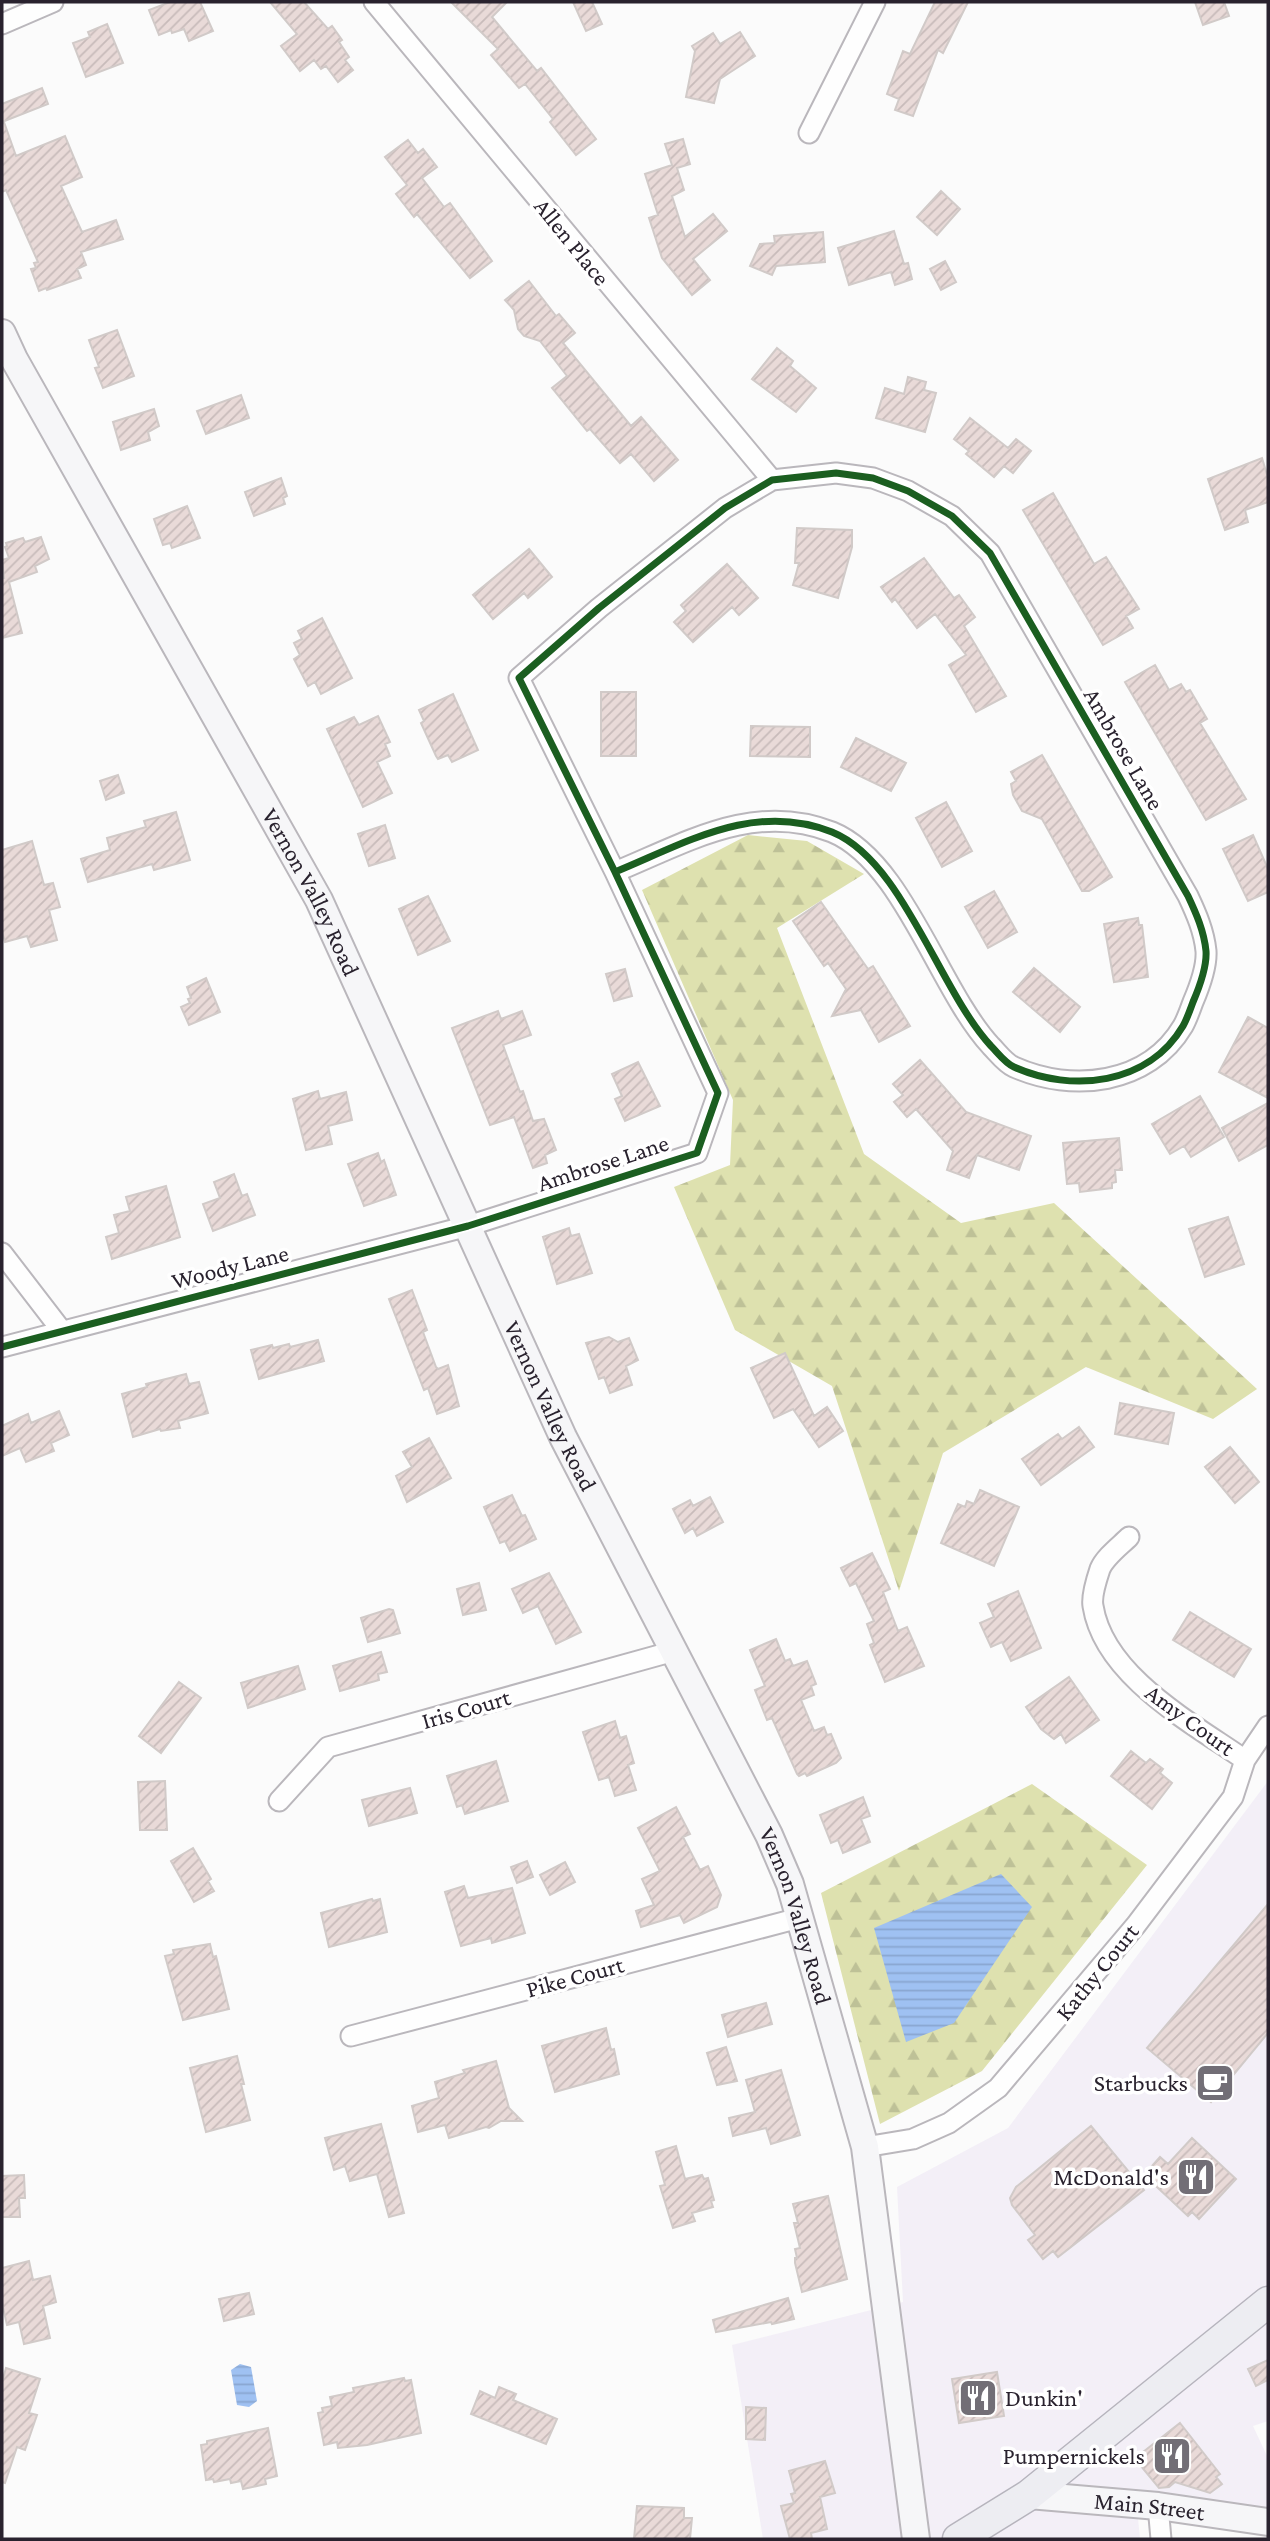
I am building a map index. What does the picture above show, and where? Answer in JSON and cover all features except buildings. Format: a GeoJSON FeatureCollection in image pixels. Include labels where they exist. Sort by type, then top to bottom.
{"type":"FeatureCollection","features":[{"type":"Feature","properties":{"kind":"main road","name":"Vernon Valley Road"},"geometry":{"type":"LineString","coordinates":[[2,333],[20,371],[319,900],[563,1437],[769,1835],[790,1884],[865,2147],[916,2539]]}},
{"type":"Feature","properties":{"kind":"main road"},"geometry":{"type":"LineString","coordinates":[[958,2539],[1029,2495],[1268,2302]]}},
{"type":"Feature","properties":{"kind":"main road","name":"Main Street"},"geometry":{"type":"LineString","coordinates":[[1029,2495],[1158,2506],[1268,2522]]}},
{"type":"Feature","properties":{"kind":"street"},"geometry":{"type":"LineString","coordinates":[[2,24],[53,2]]}},
{"type":"Feature","properties":{"kind":"street","name":"Allen Place"},"geometry":{"type":"LineString","coordinates":[[374,2],[772,480]]}},
{"type":"Feature","properties":{"kind":"street"},"geometry":{"type":"LineString","coordinates":[[809,132],[875,2]]}},
{"type":"Feature","properties":{"kind":"street","name":"Ambrose Lane"},"geometry":{"type":"LineString","coordinates":[[468,1226],[697,1153],[718,1093],[615,872],[519,678],[598,608],[725,508],[772,480],[836,473],[873,478],[908,491],[952,516],[990,553],[1188,896],[1200,923],[1206,953],[1197,992],[1183,1027],[1158,1056],[1126,1074],[1089,1083],[1048,1080],[1011,1066],[976,1029],[898,894],[866,855],[833,833],[795,822],[761,820],[721,828],[615,872]]}},
{"type":"Feature","properties":{"kind":"street","name":"Woody Lane"},"geometry":{"type":"LineString","coordinates":[[2,1347],[468,1226]]}},
{"type":"Feature","properties":{"kind":"street"},"geometry":{"type":"LineString","coordinates":[[2,1253],[62,1331]]}},
{"type":"Feature","properties":{"kind":"street","name":"Amy Court"},"geometry":{"type":"LineString","coordinates":[[1129,1536],[1101,1566],[1092,1604],[1104,1638],[1123,1665],[1151,1695],[1245,1760]]}},
{"type":"Feature","properties":{"kind":"street","name":"Iris Court"},"geometry":{"type":"LineString","coordinates":[[279,1801],[328,1747],[674,1651]]}},
{"type":"Feature","properties":{"kind":"street","name":"Kathy Court"},"geometry":{"type":"LineString","coordinates":[[865,2147],[913,2139],[949,2123],[999,2088],[1136,1925],[1233,1797],[1245,1760],[1268,1726]]}},
{"type":"Feature","properties":{"kind":"street","name":"Pike Court"},"geometry":{"type":"LineString","coordinates":[[351,2036],[799,1918]]}},
{"type":"Feature","properties":{"kind":"street"},"geometry":{"type":"LineString","coordinates":[[1158,2506],[1161,2539]]}},
{"type":"Feature","properties":{"kind":"shaded area"},"geometry":{"type":"Polygon","coordinates":[[[1268,1781],[1268,2421],[1253,2426],[1268,2458],[1268,2509],[1136,2497],[1140,2539],[763,2539],[732,2345],[903,2302],[897,2187],[1008,2128],[1268,1781]]]}},
{"type":"Feature","properties":{"kind":"green space"},"geometry":{"type":"Polygon","coordinates":[[[748,835],[807,841],[864,874],[777,928],[864,1154],[961,1223],[1054,1203],[1257,1389],[1213,1419],[1086,1367],[943,1453],[899,1591],[832,1386],[735,1330],[674,1187],[730,1165],[733,1100],[642,890],[748,835]]]}},
{"type":"Feature","properties":{"kind":"green space"},"geometry":{"type":"Polygon","coordinates":[[[1032,1784],[1147,1865],[982,2071],[880,2124],[821,1893],[1032,1784]]]}},
{"type":"Feature","properties":{"kind":"water"},"geometry":{"type":"Polygon","coordinates":[[[1001,1874],[1032,1907],[954,2023],[906,2042],[874,1928],[1001,1874]]]}},
{"type":"Feature","properties":{"kind":"water"},"geometry":{"type":"Polygon","coordinates":[[[240,2364],[251,2367],[257,2401],[249,2407],[237,2405],[231,2370],[240,2364]]]}},
{"type":"Feature","properties":{"kind":"cycle path"},"geometry":{"type":"LineString","coordinates":[[2,1347],[468,1226],[697,1153],[718,1093],[615,872],[519,678],[599,608],[725,508],[772,480],[836,473],[873,478],[908,491],[952,516],[990,553],[1188,896],[1203,936],[1205,963],[1198,990],[1183,1026],[1168,1046],[1150,1061],[1129,1072],[1107,1078],[1060,1080],[1014,1067],[991,1046],[954,993],[900,898],[857,847],[832,832],[803,824],[775,821],[748,823],[694,838],[615,872]]}},
{"type":"Feature","properties":{"kind":"place","name":"Starbucks"},"geometry":{"type":"Point","coordinates":[1215,2083]}},
{"type":"Feature","properties":{"kind":"place","name":"McDonald's"},"geometry":{"type":"Point","coordinates":[1196,2177]}},
{"type":"Feature","properties":{"kind":"place","name":"Dunkin'"},"geometry":{"type":"Point","coordinates":[978,2398]}},
{"type":"Feature","properties":{"kind":"place","name":"Pumpernickels"},"geometry":{"type":"Point","coordinates":[1172,2456]}}]}
